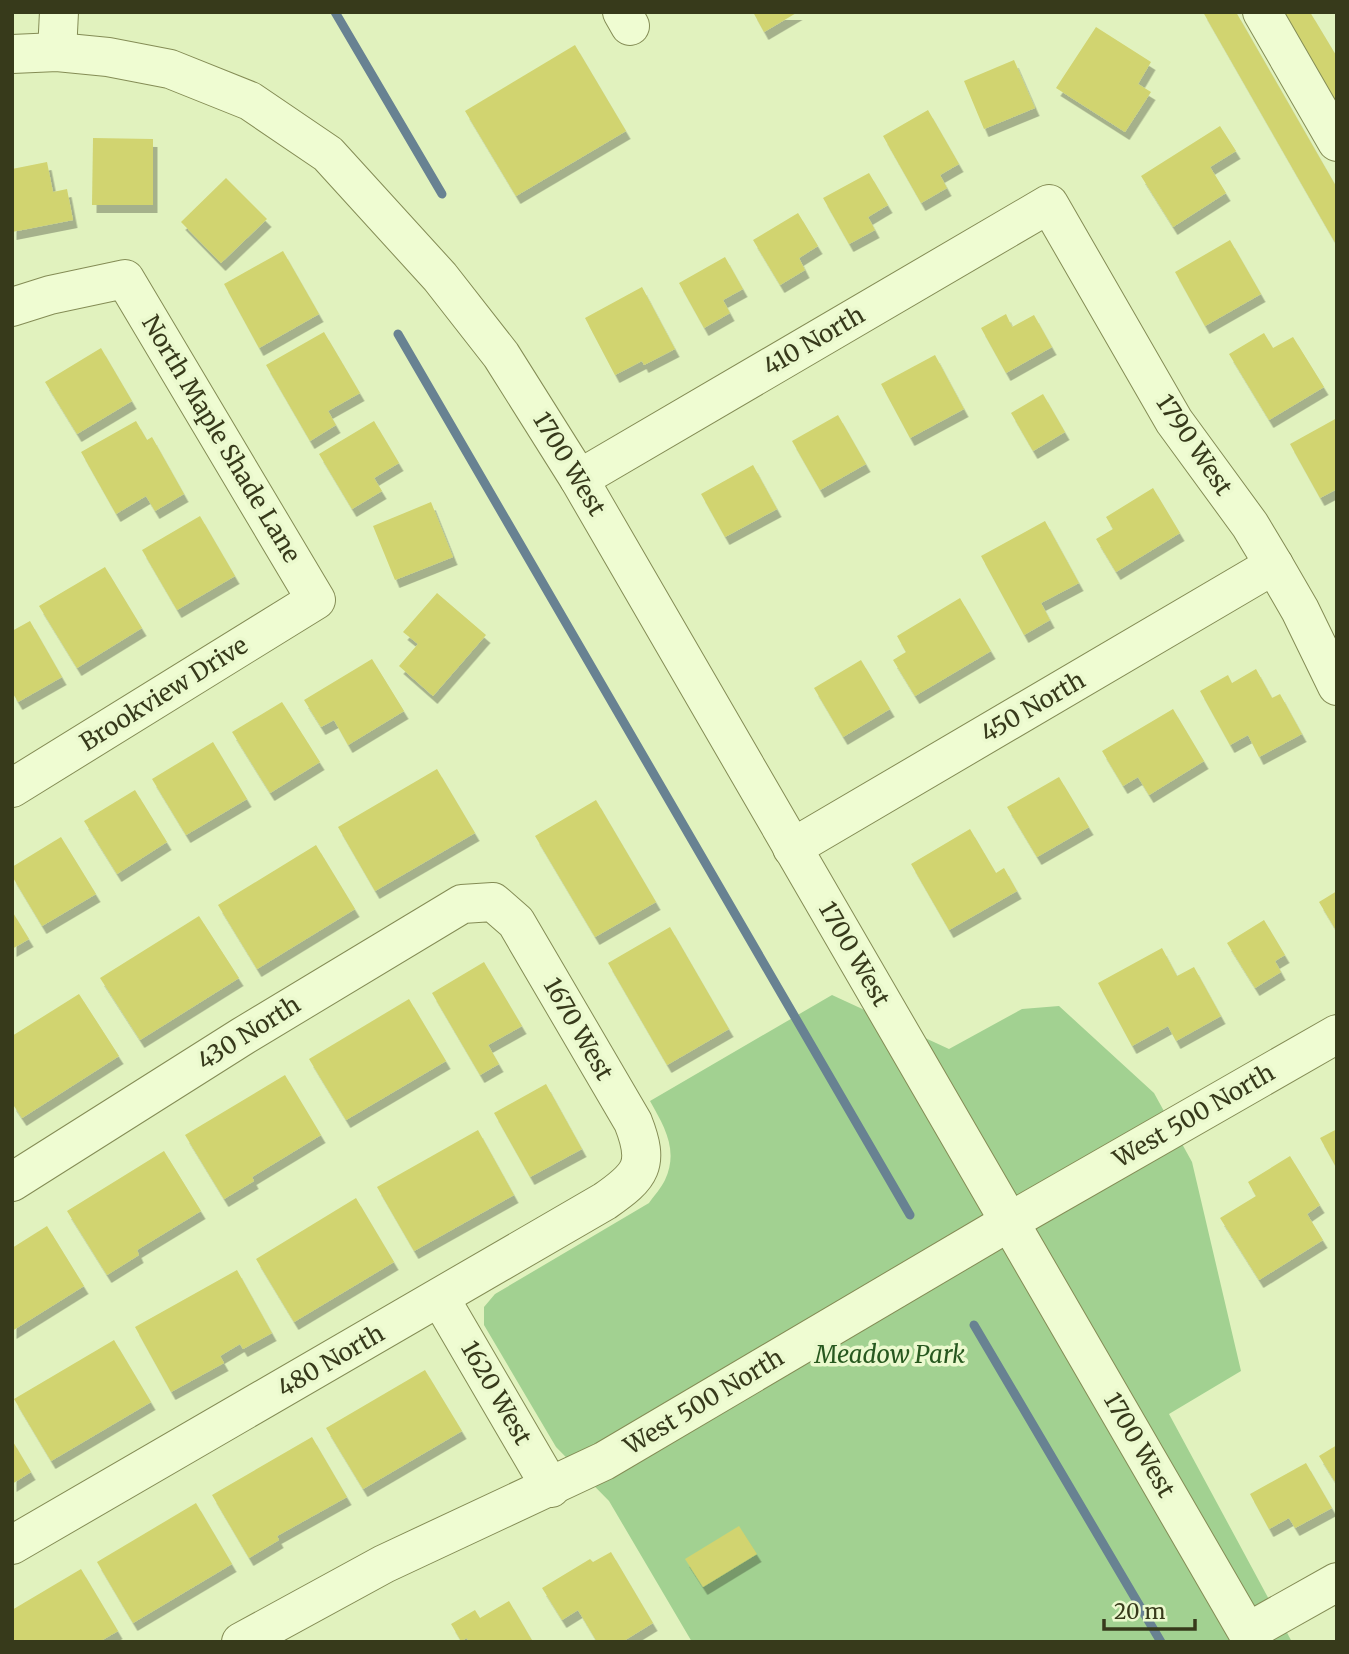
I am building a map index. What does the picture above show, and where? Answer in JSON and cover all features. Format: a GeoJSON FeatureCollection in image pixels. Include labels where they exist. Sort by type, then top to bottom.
{"type":"FeatureCollection","features":[{"type":"Feature","properties":{"kind":"street"},"geometry":{"type":"LineString","coordinates":[[57,52],[59,12]]}},
{"type":"Feature","properties":{"kind":"street"},"geometry":{"type":"LineString","coordinates":[[1262,12],[1337,142]]}},
{"type":"Feature","properties":{"kind":"street","name":"1700 West"},"geometry":{"type":"LineString","coordinates":[[12,54],[57,52],[108,57],[170,69],[250,101],[328,154],[440,276],[501,355],[579,478],[1250,1637]]}},
{"type":"Feature","properties":{"kind":"street","name":"410 North"},"geometry":{"type":"LineString","coordinates":[[579,478],[1049,204]]}},
{"type":"Feature","properties":{"kind":"street","name":"1790 West"},"geometry":{"type":"LineString","coordinates":[[1049,204],[1174,421],[1250,525],[1274,565],[1300,610],[1337,686]]}},
{"type":"Feature","properties":{"kind":"street","name":"North Maple Shade Lane"},"geometry":{"type":"LineString","coordinates":[[12,307],[50,295],[125,279],[316,600]]}},
{"type":"Feature","properties":{"kind":"street","name":"450 North"},"geometry":{"type":"LineString","coordinates":[[792,848],[1274,565]]}},
{"type":"Feature","properties":{"kind":"street","name":"Brookview Drive"},"geometry":{"type":"LineString","coordinates":[[12,788],[316,600]]}},
{"type":"Feature","properties":{"kind":"street","name":"1670 West"},"geometry":{"type":"LineString","coordinates":[[493,902],[516,922],[633,1122],[641,1142],[641,1166]]}},
{"type":"Feature","properties":{"kind":"street","name":"430 North"},"geometry":{"type":"LineString","coordinates":[[12,1182],[243,1036],[462,904],[493,902]]}},
{"type":"Feature","properties":{"kind":"street","name":"West 500 North"},"geometry":{"type":"LineString","coordinates":[[241,1642],[384,1564],[604,1461],[1009,1222],[1337,1034]]}},
{"type":"Feature","properties":{"kind":"street","name":"480 North"},"geometry":{"type":"LineString","coordinates":[[12,1545],[605,1201],[627,1186],[641,1166]]}},
{"type":"Feature","properties":{"kind":"street","name":"1620 West"},"geometry":{"type":"LineString","coordinates":[[440,1298],[551,1488]]}},
{"type":"Feature","properties":{"kind":"street"},"geometry":{"type":"LineString","coordinates":[[1250,1637],[1337,1582]]}},
{"type":"Feature","properties":{"kind":"green space","name":"Meadow Park"},"geometry":{"type":"Polygon","coordinates":[[[832,995],[949,1049],[1022,1009],[1059,1006],[1154,1093],[1192,1162],[1241,1371],[1169,1414],[1292,1642],[692,1642],[609,1501],[556,1447],[484,1325],[484,1307],[495,1294],[649,1203],[665,1180],[671,1159],[668,1139],[650,1101],[832,995]]]}},
{"type":"Feature","properties":{"kind":"building"},"geometry":{"type":"Polygon","coordinates":[[[753,12],[798,12],[764,32],[753,12]]]}},
{"type":"Feature","properties":{"kind":"building"},"geometry":{"type":"Polygon","coordinates":[[[1203,12],[1236,12],[1337,188],[1337,246],[1203,12]]]}},
{"type":"Feature","properties":{"kind":"building"},"geometry":{"type":"Polygon","coordinates":[[[1274,12],[1310,12],[1337,57],[1337,119],[1274,12]]]}},
{"type":"Feature","properties":{"kind":"building"},"geometry":{"type":"Polygon","coordinates":[[[1096,27],[1151,62],[1138,84],[1151,92],[1125,132],[1056,88],[1096,27]]]}},
{"type":"Feature","properties":{"kind":"building"},"geometry":{"type":"Polygon","coordinates":[[[575,45],[626,131],[516,196],[465,111],[575,45]]]}},
{"type":"Feature","properties":{"kind":"building"},"geometry":{"type":"Polygon","coordinates":[[[1014,60],[1035,108],[984,129],[964,81],[1014,60]]]}},
{"type":"Feature","properties":{"kind":"building"},"geometry":{"type":"Polygon","coordinates":[[[928,110],[959,164],[940,175],[947,188],[921,203],[883,136],[928,110]]]}},
{"type":"Feature","properties":{"kind":"building"},"geometry":{"type":"Polygon","coordinates":[[[1220,126],[1236,151],[1210,167],[1226,193],[1173,227],[1141,176],[1220,126]]]}},
{"type":"Feature","properties":{"kind":"building"},"geometry":{"type":"Polygon","coordinates":[[[93,138],[153,139],[153,205],[92,205],[93,138]]]}},
{"type":"Feature","properties":{"kind":"building"},"geometry":{"type":"Polygon","coordinates":[[[47,162],[53,192],[67,189],[73,220],[12,232],[12,169],[47,162]]]}},
{"type":"Feature","properties":{"kind":"building"},"geometry":{"type":"Polygon","coordinates":[[[869,173],[888,205],[868,217],[875,230],[849,244],[823,198],[869,173]]]}},
{"type":"Feature","properties":{"kind":"building"},"geometry":{"type":"Polygon","coordinates":[[[226,178],[267,219],[221,263],[181,222],[226,178]]]}},
{"type":"Feature","properties":{"kind":"building"},"geometry":{"type":"Polygon","coordinates":[[[798,213],[818,246],[799,258],[805,270],[780,285],[753,240],[798,213]]]}},
{"type":"Feature","properties":{"kind":"building"},"geometry":{"type":"Polygon","coordinates":[[[1230,240],[1261,294],[1205,326],[1175,272],[1230,240]]]}},
{"type":"Feature","properties":{"kind":"building"},"geometry":{"type":"Polygon","coordinates":[[[283,251],[319,314],[259,348],[224,284],[283,251]]]}},
{"type":"Feature","properties":{"kind":"building"},"geometry":{"type":"Polygon","coordinates":[[[725,257],[743,289],[723,300],[730,313],[704,328],[679,283],[725,257]]]}},
{"type":"Feature","properties":{"kind":"building"},"geometry":{"type":"Polygon","coordinates":[[[642,287],[675,349],[644,365],[642,361],[615,375],[585,318],[642,287]]]}},
{"type":"Feature","properties":{"kind":"building"},"geometry":{"type":"Polygon","coordinates":[[[1006,314],[1012,327],[1034,315],[1052,347],[1006,373],[981,328],[1006,314]]]}},
{"type":"Feature","properties":{"kind":"building"},"geometry":{"type":"Polygon","coordinates":[[[324,332],[360,393],[328,411],[336,425],[310,441],[266,365],[324,332]]]}},
{"type":"Feature","properties":{"kind":"building"},"geometry":{"type":"Polygon","coordinates":[[[1264,333],[1273,348],[1293,337],[1324,387],[1269,420],[1229,354],[1264,333]]]}},
{"type":"Feature","properties":{"kind":"building"},"geometry":{"type":"Polygon","coordinates":[[[101,348],[132,401],[77,434],[45,382],[101,348]]]}},
{"type":"Feature","properties":{"kind":"building"},"geometry":{"type":"Polygon","coordinates":[[[935,355],[964,409],[910,438],[881,384],[935,355]]]}},
{"type":"Feature","properties":{"kind":"building"},"geometry":{"type":"Polygon","coordinates":[[[1043,394],[1065,432],[1033,451],[1011,413],[1043,394]]]}},
{"type":"Feature","properties":{"kind":"building"},"geometry":{"type":"Polygon","coordinates":[[[838,415],[866,464],[820,490],[792,441],[838,415]]]}},
{"type":"Feature","properties":{"kind":"building"},"geometry":{"type":"Polygon","coordinates":[[[1337,418],[1337,489],[1320,498],[1290,444],[1337,418]]]}},
{"type":"Feature","properties":{"kind":"building"},"geometry":{"type":"Polygon","coordinates":[[[136,421],[147,440],[152,437],[184,494],[155,511],[146,496],[116,514],[81,452],[136,421]]]}},
{"type":"Feature","properties":{"kind":"building"},"geometry":{"type":"Polygon","coordinates":[[[374,421],[399,463],[374,478],[382,491],[352,509],[319,454],[374,421]]]}},
{"type":"Feature","properties":{"kind":"building"},"geometry":{"type":"Polygon","coordinates":[[[753,465],[777,509],[725,537],[701,494],[753,465]]]}},
{"type":"Feature","properties":{"kind":"building"},"geometry":{"type":"Polygon","coordinates":[[[1153,488],[1180,533],[1116,572],[1096,539],[1113,529],[1106,517],[1153,488]]]}},
{"type":"Feature","properties":{"kind":"building"},"geometry":{"type":"Polygon","coordinates":[[[431,502],[453,557],[395,580],[373,526],[431,502]]]}},
{"type":"Feature","properties":{"kind":"building"},"geometry":{"type":"Polygon","coordinates":[[[200,516],[235,576],[177,610],[142,550],[200,516]]]}},
{"type":"Feature","properties":{"kind":"building"},"geometry":{"type":"Polygon","coordinates":[[[1045,521],[1079,583],[1041,603],[1050,620],[1024,635],[981,556],[1045,521]]]}},
{"type":"Feature","properties":{"kind":"building"},"geometry":{"type":"Polygon","coordinates":[[[105,567],[142,628],[77,668],[39,606],[105,567]]]}},
{"type":"Feature","properties":{"kind":"building"},"geometry":{"type":"Polygon","coordinates":[[[437,593],[486,635],[433,696],[399,666],[418,644],[403,632],[437,593]]]}},
{"type":"Feature","properties":{"kind":"building"},"geometry":{"type":"Polygon","coordinates":[[[960,598],[991,651],[915,696],[893,660],[906,652],[897,636],[960,598]]]}},
{"type":"Feature","properties":{"kind":"building"},"geometry":{"type":"Polygon","coordinates":[[[30,621],[62,677],[18,702],[12,692],[12,631],[30,621]]]}},
{"type":"Feature","properties":{"kind":"building"},"geometry":{"type":"Polygon","coordinates":[[[372,659],[404,711],[348,745],[334,720],[321,727],[304,700],[372,659]]]}},
{"type":"Feature","properties":{"kind":"building"},"geometry":{"type":"Polygon","coordinates":[[[861,660],[890,709],[843,737],[814,688],[861,660]]]}},
{"type":"Feature","properties":{"kind":"building"},"geometry":{"type":"Polygon","coordinates":[[[1256,669],[1272,698],[1280,694],[1302,734],[1259,757],[1248,735],[1230,745],[1200,691],[1228,675],[1232,683],[1256,669]]]}},
{"type":"Feature","properties":{"kind":"building"},"geometry":{"type":"Polygon","coordinates":[[[282,702],[320,762],[270,793],[232,732],[282,702]]]}},
{"type":"Feature","properties":{"kind":"building"},"geometry":{"type":"Polygon","coordinates":[[[1173,709],[1204,761],[1149,795],[1138,777],[1123,786],[1102,751],[1173,709]]]}},
{"type":"Feature","properties":{"kind":"building"},"geometry":{"type":"Polygon","coordinates":[[[213,742],[247,799],[186,835],[152,779],[213,742]]]}},
{"type":"Feature","properties":{"kind":"building"},"geometry":{"type":"Polygon","coordinates":[[[437,769],[475,833],[375,891],[338,827],[437,769]]]}},
{"type":"Feature","properties":{"kind":"building"},"geometry":{"type":"Polygon","coordinates":[[[1059,777],[1089,827],[1037,857],[1007,807],[1059,777]]]}},
{"type":"Feature","properties":{"kind":"building"},"geometry":{"type":"Polygon","coordinates":[[[135,790],[167,842],[117,874],[84,821],[135,790]]]}},
{"type":"Feature","properties":{"kind":"building"},"geometry":{"type":"Polygon","coordinates":[[[596,800],[656,902],[595,937],[535,836],[596,800]]]}},
{"type":"Feature","properties":{"kind":"building"},"geometry":{"type":"Polygon","coordinates":[[[970,829],[996,873],[1004,868],[1017,891],[949,930],[911,864],[970,829]]]}},
{"type":"Feature","properties":{"kind":"building"},"geometry":{"type":"Polygon","coordinates":[[[61,837],[96,894],[42,926],[12,876],[12,867],[61,837]]]}},
{"type":"Feature","properties":{"kind":"building"},"geometry":{"type":"Polygon","coordinates":[[[316,845],[355,909],[257,969],[218,905],[316,845]]]}},
{"type":"Feature","properties":{"kind":"building"},"geometry":{"type":"Polygon","coordinates":[[[1337,891],[1337,932],[1319,902],[1337,891]]]}},
{"type":"Feature","properties":{"kind":"building"},"geometry":{"type":"Polygon","coordinates":[[[12,911],[29,939],[12,949],[12,911]]]}},
{"type":"Feature","properties":{"kind":"building"},"geometry":{"type":"Polygon","coordinates":[[[199,916],[239,978],[140,1040],[100,978],[199,916]]]}},
{"type":"Feature","properties":{"kind":"building"},"geometry":{"type":"Polygon","coordinates":[[[1264,920],[1285,955],[1275,961],[1281,972],[1255,988],[1227,943],[1264,920]]]}},
{"type":"Feature","properties":{"kind":"building"},"geometry":{"type":"Polygon","coordinates":[[[670,927],[729,1029],[667,1065],[608,963],[670,927]]]}},
{"type":"Feature","properties":{"kind":"building"},"geometry":{"type":"Polygon","coordinates":[[[1162,948],[1177,976],[1194,967],[1221,1016],[1176,1041],[1168,1026],[1132,1046],[1098,983],[1162,948]]]}},
{"type":"Feature","properties":{"kind":"building"},"geometry":{"type":"Polygon","coordinates":[[[484,962],[522,1026],[488,1045],[499,1064],[480,1075],[432,993],[484,962]]]}},
{"type":"Feature","properties":{"kind":"building"},"geometry":{"type":"Polygon","coordinates":[[[79,994],[119,1056],[22,1118],[12,1103],[12,1036],[79,994]]]}},
{"type":"Feature","properties":{"kind":"building"},"geometry":{"type":"Polygon","coordinates":[[[409,999],[446,1061],[346,1120],[309,1059],[409,999]]]}},
{"type":"Feature","properties":{"kind":"building"},"geometry":{"type":"Polygon","coordinates":[[[285,1075],[321,1135],[252,1177],[254,1181],[224,1199],[185,1135],[285,1075]]]}},
{"type":"Feature","properties":{"kind":"building"},"geometry":{"type":"Polygon","coordinates":[[[546,1084],[582,1149],[530,1177],[494,1113],[546,1084]]]}},
{"type":"Feature","properties":{"kind":"building"},"geometry":{"type":"Polygon","coordinates":[[[1337,1129],[1337,1169],[1320,1138],[1337,1129]]]}},
{"type":"Feature","properties":{"kind":"building"},"geometry":{"type":"Polygon","coordinates":[[[478,1130],[514,1195],[414,1251],[377,1187],[478,1130]]]}},
{"type":"Feature","properties":{"kind":"building"},"geometry":{"type":"Polygon","coordinates":[[[164,1151],[201,1211],[137,1250],[139,1255],[107,1275],[67,1211],[164,1151]]]}},
{"type":"Feature","properties":{"kind":"building"},"geometry":{"type":"Polygon","coordinates":[[[1290,1156],[1320,1205],[1307,1214],[1323,1240],[1259,1280],[1220,1218],[1256,1196],[1248,1182],[1290,1156]]]}},
{"type":"Feature","properties":{"kind":"building"},"geometry":{"type":"Polygon","coordinates":[[[356,1198],[394,1262],[294,1322],[256,1259],[356,1198]]]}},
{"type":"Feature","properties":{"kind":"building"},"geometry":{"type":"Polygon","coordinates":[[[47,1226],[84,1286],[12,1331],[12,1248],[47,1226]]]}},
{"type":"Feature","properties":{"kind":"building"},"geometry":{"type":"Polygon","coordinates":[[[237,1270],[272,1333],[243,1349],[240,1344],[220,1356],[224,1363],[171,1392],[135,1327],[237,1270]]]}},
{"type":"Feature","properties":{"kind":"building"},"geometry":{"type":"Polygon","coordinates":[[[114,1340],[151,1402],[51,1461],[14,1399],[114,1340]]]}},
{"type":"Feature","properties":{"kind":"building"},"geometry":{"type":"Polygon","coordinates":[[[425,1370],[462,1431],[363,1489],[326,1428],[425,1370]]]}},
{"type":"Feature","properties":{"kind":"building"},"geometry":{"type":"Polygon","coordinates":[[[312,1437],[347,1497],[277,1536],[279,1540],[249,1558],[212,1495],[312,1437]]]}},
{"type":"Feature","properties":{"kind":"building"},"geometry":{"type":"Polygon","coordinates":[[[12,1440],[31,1472],[12,1484],[12,1440]]]}},
{"type":"Feature","properties":{"kind":"building"},"geometry":{"type":"Polygon","coordinates":[[[1337,1445],[1337,1485],[1319,1456],[1337,1445]]]}},
{"type":"Feature","properties":{"kind":"building"},"geometry":{"type":"Polygon","coordinates":[[[1306,1463],[1332,1508],[1295,1528],[1289,1518],[1269,1529],[1250,1494],[1306,1463]]]}},
{"type":"Feature","properties":{"kind":"building"},"geometry":{"type":"Polygon","coordinates":[[[196,1503],[232,1564],[133,1623],[97,1562],[196,1503]]]}},
{"type":"Feature","properties":{"kind":"building"},"geometry":{"type":"Polygon","coordinates":[[[739,1526],[757,1554],[703,1587],[685,1559],[739,1526]]]}},
{"type":"Feature","properties":{"kind":"building"},"geometry":{"type":"Polygon","coordinates":[[[611,1552],[653,1623],[622,1642],[597,1642],[578,1610],[562,1620],[542,1588],[590,1559],[593,1562],[611,1552]]]}},
{"type":"Feature","properties":{"kind":"building"},"geometry":{"type":"Polygon","coordinates":[[[81,1569],[118,1631],[99,1642],[12,1642],[12,1610],[81,1569]]]}},
{"type":"Feature","properties":{"kind":"building"},"geometry":{"type":"Polygon","coordinates":[[[509,1601],[533,1642],[469,1642],[467,1638],[461,1641],[451,1624],[475,1610],[480,1618],[509,1601]]]}},
{"type":"Feature","properties":{"kind":"waterway"},"geometry":{"type":"LineString","coordinates":[[335,12],[442,194]]}},
{"type":"Feature","properties":{"kind":"waterway"},"geometry":{"type":"LineString","coordinates":[[398,334],[910,1215]]}},
{"type":"Feature","properties":{"kind":"waterway"},"geometry":{"type":"LineString","coordinates":[[974,1325],[1161,1642]]}}]}
